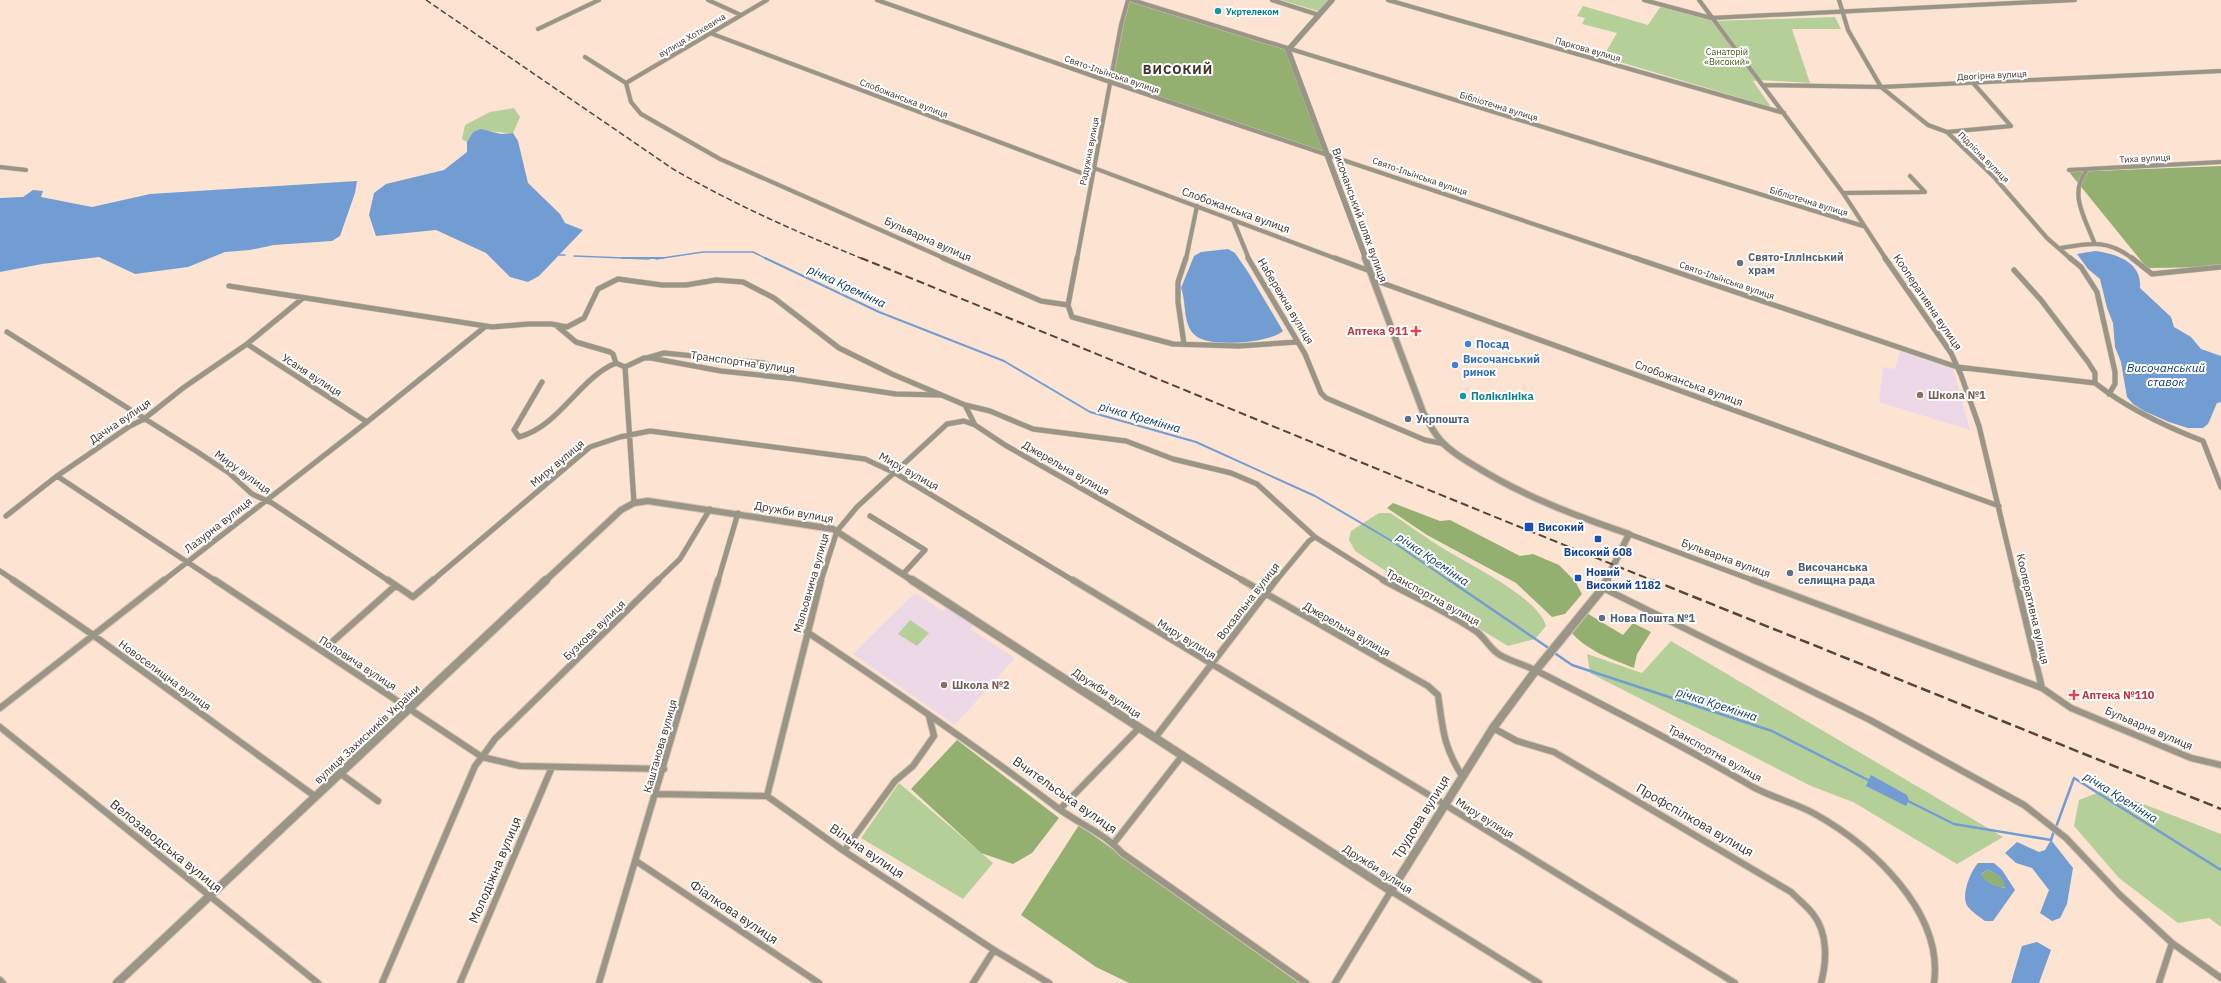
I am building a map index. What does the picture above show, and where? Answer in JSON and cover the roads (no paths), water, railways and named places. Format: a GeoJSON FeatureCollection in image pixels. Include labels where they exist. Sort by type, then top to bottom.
{"type":"FeatureCollection","features":[{"type":"Feature","properties":{"kind":"street"},"geometry":{"type":"LineString","coordinates":[[538,29],[599,0]]}},
{"type":"Feature","properties":{"kind":"street"},"geometry":{"type":"LineString","coordinates":[[708,0],[741,15]]}},
{"type":"Feature","properties":{"kind":"street","name":"вулиця Хоткевича"},"geometry":{"type":"LineString","coordinates":[[626,83],[767,0]]}},
{"type":"Feature","properties":{"kind":"street","name":"Свято-Ільїнська вулиця"},"geometry":{"type":"LineString","coordinates":[[877,0],[1110,82],[1326,153],[1957,367],[2096,383]]}},
{"type":"Feature","properties":{"kind":"street","name":"Радужна вулиця"},"geometry":{"type":"LineString","coordinates":[[1068,305],[1121,25],[1128,0]]}},
{"type":"Feature","properties":{"kind":"street","name":"Бібліотечна вулиця"},"geometry":{"type":"LineString","coordinates":[[1132,0],[1288,50],[1863,226]]}},
{"type":"Feature","properties":{"kind":"street"},"geometry":{"type":"LineString","coordinates":[[1272,0],[1319,15]]}},
{"type":"Feature","properties":{"kind":"street"},"geometry":{"type":"LineString","coordinates":[[1288,50],[1332,0]]}},
{"type":"Feature","properties":{"kind":"street","name":"Паркова вулиця"},"geometry":{"type":"LineString","coordinates":[[1388,0],[1784,113]]}},
{"type":"Feature","properties":{"kind":"street"},"geometry":{"type":"LineString","coordinates":[[1644,0],[1712,18],[2005,2],[2075,0]]}},
{"type":"Feature","properties":{"kind":"street","name":"Кооперативна вулиця"},"geometry":{"type":"LineString","coordinates":[[1699,0],[1843,193],[1863,226],[1951,353],[1979,426],[2042,688]]}},
{"type":"Feature","properties":{"kind":"street","name":"Підлісна вулиця"},"geometry":{"type":"LineString","coordinates":[[1839,0],[1841,11],[1848,30],[1881,87],[1928,125],[1947,132],[1994,178],[2047,238],[2061,248],[2081,267],[2097,292],[2115,372],[2116,384],[2114,390],[2109,394]]}},
{"type":"Feature","properties":{"kind":"street","name":"Слобожанська вулиця"},"geometry":{"type":"LineString","coordinates":[[710,33],[1092,177]]}},
{"type":"Feature","properties":{"kind":"street","name":"Височанський шлях вулиця"},"geometry":{"type":"LineString","coordinates":[[1288,50],[1423,412],[1432,430],[1445,444]]}},
{"type":"Feature","properties":{"kind":"street"},"geometry":{"type":"LineString","coordinates":[[585,57],[626,83]]}},
{"type":"Feature","properties":{"kind":"street","name":"Двогірна вулиця"},"geometry":{"type":"LineString","coordinates":[[1763,85],[1881,87],[1974,84],[2221,71]]}},
{"type":"Feature","properties":{"kind":"street","name":"Бульварна вулиця"},"geometry":{"type":"LineString","coordinates":[[626,83],[631,102],[641,114],[720,159],[1041,301],[1068,305]]}},
{"type":"Feature","properties":{"kind":"street"},"geometry":{"type":"LineString","coordinates":[[1947,132],[2011,126],[1974,84]]}},
{"type":"Feature","properties":{"kind":"street","name":"Тиха вулиця"},"geometry":{"type":"LineString","coordinates":[[2070,170],[2221,162]]}},
{"type":"Feature","properties":{"kind":"street"},"geometry":{"type":"LineString","coordinates":[[0,167],[26,170]]}},
{"type":"Feature","properties":{"kind":"street","name":"Слобожанська вулиця"},"geometry":{"type":"LineString","coordinates":[[1094,168],[1370,271]]}},
{"type":"Feature","properties":{"kind":"street"},"geometry":{"type":"LineString","coordinates":[[2087,170],[2079,177],[2076,186],[2081,209],[2094,242]]}},
{"type":"Feature","properties":{"kind":"street"},"geometry":{"type":"LineString","coordinates":[[1843,193],[1925,192],[1910,176]]}},
{"type":"Feature","properties":{"kind":"street"},"geometry":{"type":"LineString","coordinates":[[1184,344],[1178,302],[1178,282],[1189,249],[1197,206]]}},
{"type":"Feature","properties":{"kind":"street","name":"Набережна вулиця"},"geometry":{"type":"LineString","coordinates":[[1233,220],[1245,252],[1305,354],[1321,393]]}},
{"type":"Feature","properties":{"kind":"street"},"geometry":{"type":"LineString","coordinates":[[2061,248],[2094,242],[2114,245],[2152,274],[2221,267]]}},
{"type":"Feature","properties":{"kind":"street"},"geometry":{"type":"LineString","coordinates":[[2014,270],[2041,300],[2088,362],[2095,373],[2096,383],[2132,410],[2157,423],[2203,441],[2221,487]]}},
{"type":"Feature","properties":{"kind":"street"},"geometry":{"type":"LineString","coordinates":[[229,286],[499,328],[528,324],[551,324],[567,327],[581,321],[598,289],[603,285],[618,279],[662,285],[686,285],[716,280],[743,282],[774,298],[800,319],[814,327],[839,348],[892,374],[965,405]]}},
{"type":"Feature","properties":{"kind":"street","name":"Слобожанська вулиця"},"geometry":{"type":"LineString","coordinates":[[1374,280],[1998,506]]}},
{"type":"Feature","properties":{"kind":"street"},"geometry":{"type":"LineString","coordinates":[[247,344],[303,298]]}},
{"type":"Feature","properties":{"kind":"street"},"geometry":{"type":"LineString","coordinates":[[1068,305],[1072,317],[1173,344],[1239,346],[1297,342]]}},
{"type":"Feature","properties":{"kind":"street","name":"Лазурна вулиця"},"geometry":{"type":"LineString","coordinates":[[0,708],[367,422],[486,326]]}},
{"type":"Feature","properties":{"kind":"street"},"geometry":{"type":"LineString","coordinates":[[556,326],[576,342],[610,352],[613,354],[616,363]]}},
{"type":"Feature","properties":{"kind":"street","name":"Миру вулиця"},"geometry":{"type":"LineString","coordinates":[[7,332],[111,395],[144,419],[228,472],[264,502],[272,503],[413,597],[590,447],[605,440],[650,431],[833,453],[865,459],[895,473],[1211,665],[1444,804],[1735,983]]}},
{"type":"Feature","properties":{"kind":"street","name":"Дачна вулиця"},"geometry":{"type":"LineString","coordinates":[[6,516],[57,476],[130,426],[144,419],[183,388],[247,344]]}},
{"type":"Feature","properties":{"kind":"street","name":"Усаня вулиця"},"geometry":{"type":"LineString","coordinates":[[247,344],[367,422]]}},
{"type":"Feature","properties":{"kind":"street"},"geometry":{"type":"LineString","coordinates":[[542,382],[515,428],[515,432],[519,437],[529,434],[544,424],[604,368],[616,363],[625,367],[652,355],[664,352],[764,363],[783,370],[796,379]]}},
{"type":"Feature","properties":{"kind":"street","name":"Транспортна вулиця"},"geometry":{"type":"LineString","coordinates":[[647,358],[721,371],[796,379],[896,394],[944,395]]}},
{"type":"Feature","properties":{"kind":"street"},"geometry":{"type":"LineString","coordinates":[[625,367],[634,503]]}},
{"type":"Feature","properties":{"kind":"street","name":"Бульварна вулиця"},"geometry":{"type":"LineString","coordinates":[[1321,393],[1338,405],[1425,440],[1445,444],[1480,470],[1532,496],[1594,522],[2042,688],[2071,708],[2191,758],[2221,766]]}},
{"type":"Feature","properties":{"kind":"street","name":"Транспортна вулиця"},"geometry":{"type":"LineString","coordinates":[[965,405],[990,411],[1033,429],[1126,441],[1173,459],[1231,473],[1257,484],[1315,537],[1363,569],[1478,633],[1498,654],[1536,670],[1701,756],[1756,788],[1815,814],[1851,838],[1890,872],[1918,908],[1930,937],[1936,969],[1934,983]]}},
{"type":"Feature","properties":{"kind":"street","name":"Джерельна вулиця"},"geometry":{"type":"LineString","coordinates":[[965,405],[975,425],[1005,445],[1428,686],[1438,695],[1444,741],[1452,760],[1462,776]]}},
{"type":"Feature","properties":{"kind":"street","name":"Мальовнича вулиця"},"geometry":{"type":"LineString","coordinates":[[767,796],[807,632],[831,546],[837,531],[857,507],[952,422],[964,421],[975,425]]}},
{"type":"Feature","properties":{"kind":"street","name":"Поповича вулиця"},"geometry":{"type":"LineString","coordinates":[[57,476],[482,757]]}},
{"type":"Feature","properties":{"kind":"street","name":"Дружби вулиця"},"geometry":{"type":"LineString","coordinates":[[634,503],[648,501],[710,509],[824,526],[837,531],[904,573],[1139,728],[1391,891],[1539,983]]}},
{"type":"Feature","properties":{"kind":"street","name":"вулиця Захисників України"},"geometry":{"type":"LineString","coordinates":[[117,983],[621,510],[634,503]]}},
{"type":"Feature","properties":{"kind":"street","name":"Бузкова вулиця"},"geometry":{"type":"LineString","coordinates":[[482,757],[495,739],[680,559],[710,509]]}},
{"type":"Feature","properties":{"kind":"street","name":"Каштанова вулиця"},"geometry":{"type":"LineString","coordinates":[[600,983],[738,514]]}},
{"type":"Feature","properties":{"kind":"street"},"geometry":{"type":"LineString","coordinates":[[870,516],[925,550],[904,573]]}},
{"type":"Feature","properties":{"kind":"street","name":"Трудова вулиця"},"geometry":{"type":"LineString","coordinates":[[1335,983],[1444,804],[1493,728],[1536,670],[1603,588],[1629,534]]}},
{"type":"Feature","properties":{"kind":"street","name":"Вокзальна вулиця"},"geometry":{"type":"LineString","coordinates":[[1155,738],[1265,594],[1309,542],[1315,537]]}},
{"type":"Feature","properties":{"kind":"street","name":"Новоселищна вулиця"},"geometry":{"type":"LineString","coordinates":[[0,571],[94,635],[316,797]]}},
{"type":"Feature","properties":{"kind":"street"},"geometry":{"type":"LineString","coordinates":[[322,651],[395,586]]}},
{"type":"Feature","properties":{"kind":"street"},"geometry":{"type":"LineString","coordinates":[[1603,588],[1882,727],[2024,805],[2052,825],[2119,894],[2172,943],[2221,978]]}},
{"type":"Feature","properties":{"kind":"street","name":"Вчительська вулиця"},"geometry":{"type":"LineString","coordinates":[[807,632],[929,716],[952,730],[1060,809],[1114,843],[1122,853],[1306,983]]}},
{"type":"Feature","properties":{"kind":"street"},"geometry":{"type":"LineString","coordinates":[[844,851],[895,781],[913,766],[934,736],[929,716]]}},
{"type":"Feature","properties":{"kind":"street","name":"Велозаводська вулиця"},"geometry":{"type":"LineString","coordinates":[[0,727],[318,983]]}},
{"type":"Feature","properties":{"kind":"street"},"geometry":{"type":"LineString","coordinates":[[1060,809],[1139,728]]}},
{"type":"Feature","properties":{"kind":"street","name":"Профспілкова вулиця"},"geometry":{"type":"LineString","coordinates":[[1493,728],[1517,742],[1554,752],[1791,892],[1814,915],[1824,938],[1826,964],[1821,983]]}},
{"type":"Feature","properties":{"kind":"street"},"geometry":{"type":"LineString","coordinates":[[1114,843],[1182,756]]}},
{"type":"Feature","properties":{"kind":"street"},"geometry":{"type":"LineString","coordinates":[[382,983],[475,766],[482,757],[520,766],[664,769]]}},
{"type":"Feature","properties":{"kind":"street","name":"Молодіжна вулиця"},"geometry":{"type":"LineString","coordinates":[[460,983],[552,766]]}},
{"type":"Feature","properties":{"kind":"street"},"geometry":{"type":"LineString","coordinates":[[341,774],[378,801]]}},
{"type":"Feature","properties":{"kind":"street"},"geometry":{"type":"LineString","coordinates":[[656,794],[767,796]]}},
{"type":"Feature","properties":{"kind":"street","name":"Вільна вулиця"},"geometry":{"type":"LineString","coordinates":[[767,796],[844,851],[994,950],[1049,983]]}},
{"type":"Feature","properties":{"kind":"street","name":"Фіалкова вулиця"},"geometry":{"type":"LineString","coordinates":[[636,861],[819,983]]}},
{"type":"Feature","properties":{"kind":"street"},"geometry":{"type":"LineString","coordinates":[[2159,983],[2172,943]]}},
{"type":"Feature","properties":{"kind":"street"},"geometry":{"type":"LineString","coordinates":[[973,983],[994,950]]}},
{"type":"Feature","properties":{"kind":"street"},"geometry":{"type":"LineString","coordinates":[[0,980],[3,983]]}},
{"type":"Feature","properties":{"kind":"water"},"geometry":{"type":"Polygon","coordinates":[[[481,129],[501,134],[513,133],[518,141],[528,183],[560,214],[565,223],[583,230],[539,276],[528,282],[510,277],[486,253],[436,230],[376,236],[369,215],[374,193],[386,184],[444,170],[467,152],[467,142],[473,132],[481,129]]]}},
{"type":"Feature","properties":{"kind":"water"},"geometry":{"type":"Polygon","coordinates":[[[357,181],[355,193],[340,236],[332,241],[274,245],[250,250],[225,252],[188,267],[135,274],[99,257],[42,264],[0,272],[0,198],[23,197],[33,190],[43,191],[41,197],[92,207],[150,194],[357,181]]]}},
{"type":"Feature","properties":{"kind":"water"},"geometry":{"type":"Polygon","coordinates":[[[1228,249],[1235,253],[1248,272],[1283,331],[1266,339],[1226,343],[1203,340],[1196,336],[1192,331],[1187,320],[1181,288],[1194,256],[1201,252],[1228,249]]]}},
{"type":"Feature","properties":{"kind":"water","name":"Височанський ставок"},"geometry":{"type":"Polygon","coordinates":[[[2095,251],[2112,254],[2126,261],[2132,266],[2140,279],[2140,288],[2171,317],[2174,327],[2191,337],[2201,349],[2221,356],[2221,402],[2217,403],[2208,424],[2203,428],[2188,428],[2169,422],[2144,411],[2133,404],[2127,397],[2121,362],[2115,347],[2113,323],[2107,308],[2100,279],[2088,269],[2077,254],[2095,251]]]}},
{"type":"Feature","properties":{"kind":"water"},"geometry":{"type":"Polygon","coordinates":[[[1871,775],[1907,795],[1909,800],[1906,806],[1866,786],[1871,775]]]}},
{"type":"Feature","properties":{"kind":"water"},"geometry":{"type":"Polygon","coordinates":[[[2051,840],[2073,868],[2067,904],[2060,918],[2052,921],[2040,913],[2049,890],[2032,868],[2016,863],[2005,853],[2017,842],[2039,852],[2045,850],[2051,840]]]}},
{"type":"Feature","properties":{"kind":"water"},"geometry":{"type":"Polygon","coordinates":[[[1978,863],[1994,863],[2002,870],[2015,890],[1993,921],[1985,921],[1974,913],[1966,903],[1965,897],[1967,885],[1978,863]],[[1987,870],[1981,874],[1985,880],[2005,888],[2002,879],[1997,874],[1987,870]]]}},
{"type":"Feature","properties":{"kind":"water"},"geometry":{"type":"Polygon","coordinates":[[[2037,942],[2051,950],[2039,983],[2011,983],[2022,946],[2037,942]]]}},
{"type":"Feature","properties":{"kind":"waterway","name":"річка Кремінна"},"geometry":{"type":"LineString","coordinates":[[663,258],[703,252],[753,252],[765,258]]}},
{"type":"Feature","properties":{"kind":"waterway","name":"річка Кремінна"},"geometry":{"type":"LineString","coordinates":[[559,255],[565,255]]}},
{"type":"Feature","properties":{"kind":"waterway","name":"річка Кремінна"},"geometry":{"type":"LineString","coordinates":[[574,256],[624,258]]}},
{"type":"Feature","properties":{"kind":"waterway","name":"річка Кремінна"},"geometry":{"type":"LineString","coordinates":[[624,258],[663,258]]}},
{"type":"Feature","properties":{"kind":"waterway","name":"річка Кремінна"},"geometry":{"type":"LineString","coordinates":[[624,258],[649,259]]}},
{"type":"Feature","properties":{"kind":"waterway","name":"річка Кремінна"},"geometry":{"type":"LineString","coordinates":[[656,259],[663,258]]}},
{"type":"Feature","properties":{"kind":"waterway","name":"річка Кремінна"},"geometry":{"type":"LineString","coordinates":[[765,258],[879,312],[1004,361],[1090,412],[1196,442],[1315,496],[1390,540],[1450,581]]}},
{"type":"Feature","properties":{"kind":"waterway","name":"річка Кремінна"},"geometry":{"type":"LineString","coordinates":[[1449,580],[1550,649]]}},
{"type":"Feature","properties":{"kind":"waterway","name":"річка Кремінна"},"geometry":{"type":"LineString","coordinates":[[1553,652],[1572,665],[1772,731],[1870,781]]}},
{"type":"Feature","properties":{"kind":"waterway","name":"річка Кремінна"},"geometry":{"type":"LineString","coordinates":[[2056,827],[2074,778],[2221,870]]}},
{"type":"Feature","properties":{"kind":"waterway","name":"річка Кремінна"},"geometry":{"type":"LineString","coordinates":[[1906,800],[1954,824],[2051,840],[2054,831]]}},
{"type":"Feature","properties":{"kind":"railway"},"geometry":{"type":"LineString","coordinates":[[426,0],[673,169],[766,217],[863,259]]}},
{"type":"Feature","properties":{"kind":"railway"},"geometry":{"type":"LineString","coordinates":[[861,258],[1654,581]]}},
{"type":"Feature","properties":{"kind":"railway"},"geometry":{"type":"LineString","coordinates":[[1652,580],[2221,809]]}},
{"type":"Feature","properties":{"kind":"place","name":"Укртелеком"},"geometry":{"type":"Point","coordinates":[1218,11]}},
{"type":"Feature","properties":{"kind":"place","name":"Свято-Іллінський храм"},"geometry":{"type":"Point","coordinates":[1740,263]}},
{"type":"Feature","properties":{"kind":"place","name":"Аптека 911"},"geometry":{"type":"Point","coordinates":[1416,331]}},
{"type":"Feature","properties":{"kind":"place","name":"Посад"},"geometry":{"type":"Point","coordinates":[1468,344]}},
{"type":"Feature","properties":{"kind":"place","name":"Височанський ринок"},"geometry":{"type":"Point","coordinates":[1455,365]}},
{"type":"Feature","properties":{"kind":"place","name":"Школа №1"},"geometry":{"type":"Point","coordinates":[1920,395]}},
{"type":"Feature","properties":{"kind":"place","name":"Поліклініка"},"geometry":{"type":"Point","coordinates":[1463,396]}},
{"type":"Feature","properties":{"kind":"place","name":"Укрпошта"},"geometry":{"type":"Point","coordinates":[1408,419]}},
{"type":"Feature","properties":{"kind":"place","name":"Високий"},"geometry":{"type":"Point","coordinates":[1529,527]}},
{"type":"Feature","properties":{"kind":"place","name":"Високий 608"},"geometry":{"type":"Point","coordinates":[1598,539]}},
{"type":"Feature","properties":{"kind":"place","name":"Височанська селищна рада"},"geometry":{"type":"Point","coordinates":[1790,573]}},
{"type":"Feature","properties":{"kind":"place","name":"Новий Високий 1182"},"geometry":{"type":"Point","coordinates":[1578,578]}},
{"type":"Feature","properties":{"kind":"place","name":"Нова Пошта №1"},"geometry":{"type":"Point","coordinates":[1602,618]}},
{"type":"Feature","properties":{"kind":"place","name":"Школа №2"},"geometry":{"type":"Point","coordinates":[944,685]}},
{"type":"Feature","properties":{"kind":"place","name":"Аптека №110"},"geometry":{"type":"Point","coordinates":[2074,695]}},
{"type":"Feature","properties":{"kind":"district","name":"ВИСОКИЙ"},"geometry":{"type":"Point","coordinates":[1178,69]}},
{"type":"Feature","properties":{"kind":"park label","name":"Санаторій «Високий»"},"geometry":{"type":"Point","coordinates":[1727,56]}}]}
